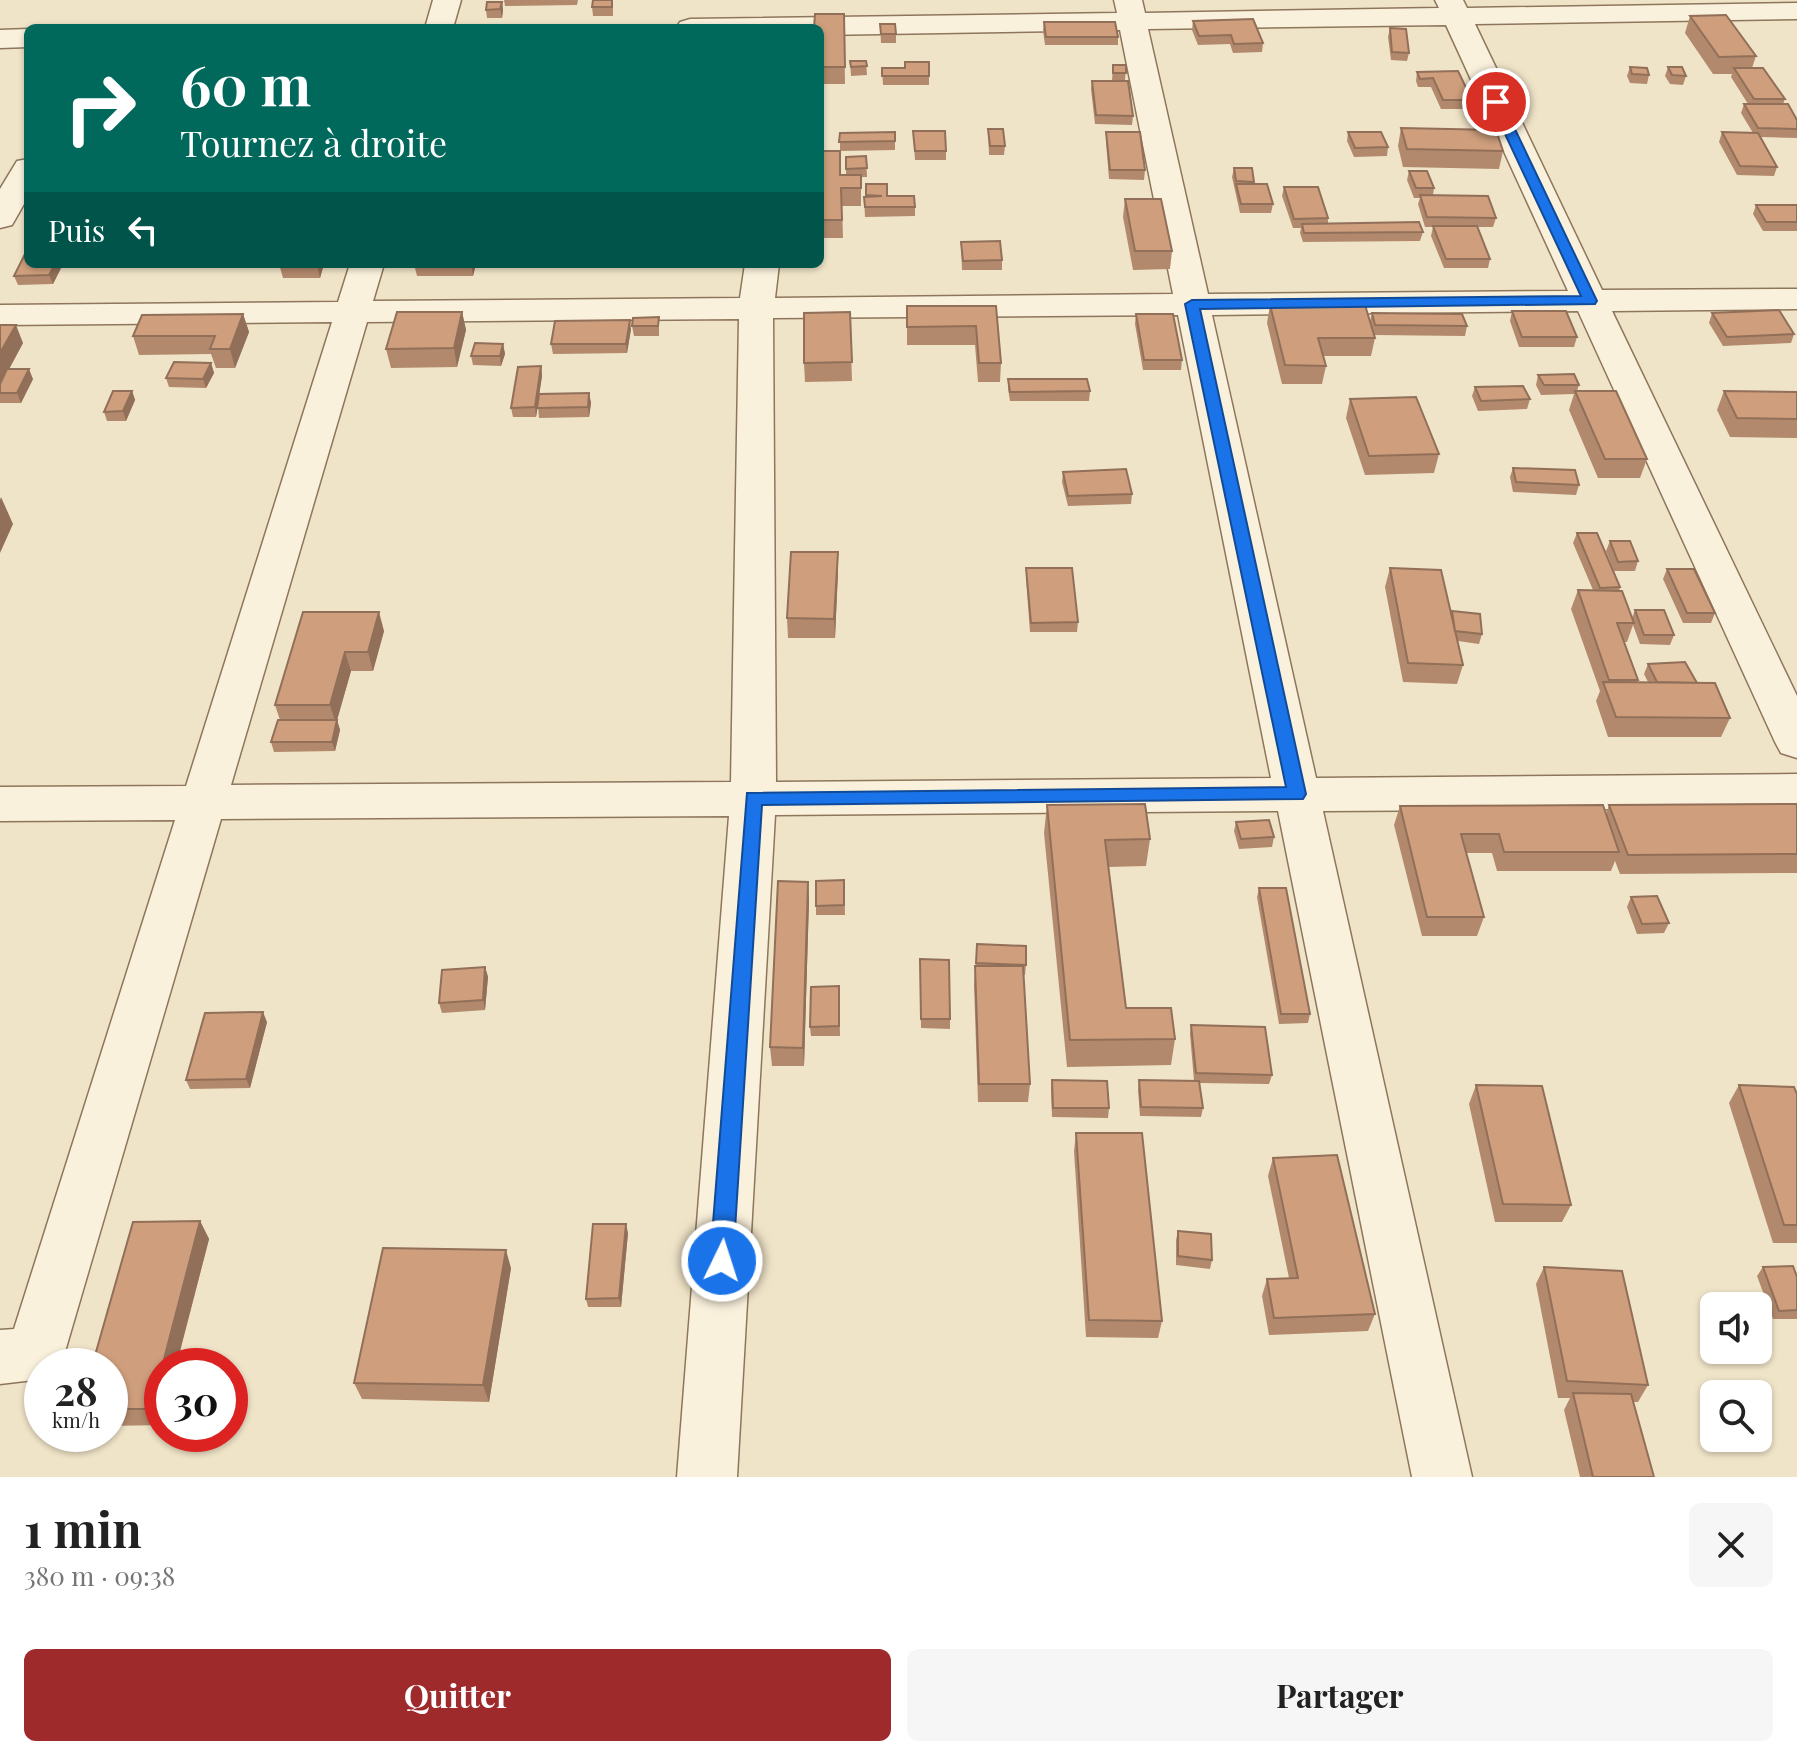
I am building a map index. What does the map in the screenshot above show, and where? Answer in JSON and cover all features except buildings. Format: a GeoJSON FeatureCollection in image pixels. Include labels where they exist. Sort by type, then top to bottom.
{"type":"FeatureCollection","features":[{"type":"Feature","properties":{"kind":"street"},"geometry":{"type":"LineString","coordinates":[[440,24],[447,0]]}},
{"type":"Feature","properties":{"kind":"street"},"geometry":{"type":"LineString","coordinates":[[1452,8],[1797,742]]}},
{"type":"Feature","properties":{"kind":"street"},"geometry":{"type":"LineString","coordinates":[[727,24],[782,18],[1130,11],[1452,8],[1797,11]]}},
{"type":"Feature","properties":{"kind":"street"},"geometry":{"type":"LineString","coordinates":[[1130,11],[1442,1477]]}},
{"type":"Feature","properties":{"kind":"street"},"geometry":{"type":"LineString","coordinates":[[0,39],[24,38]]}},
{"type":"Feature","properties":{"kind":"street"},"geometry":{"type":"LineString","coordinates":[[0,218],[24,175]]}},
{"type":"Feature","properties":{"kind":"street"},"geometry":{"type":"LineString","coordinates":[[0,1357],[35,1355],[366,268]]}},
{"type":"Feature","properties":{"kind":"street"},"geometry":{"type":"LineString","coordinates":[[0,315],[353,312],[759,286],[1192,304],[1797,299]]}},
{"type":"Feature","properties":{"kind":"street"},"geometry":{"type":"LineString","coordinates":[[707,1477],[753,798],[759,286]]}},
{"type":"Feature","properties":{"kind":"street"},"geometry":{"type":"LineString","coordinates":[[0,804],[1797,791]]}},
{"type":"Feature","properties":{"kind":"route"},"geometry":{"type":"LineString","coordinates":[[722,1261],[753,798],[1296,794],[1192,304],[1590,301],[1496,102]]}}]}
